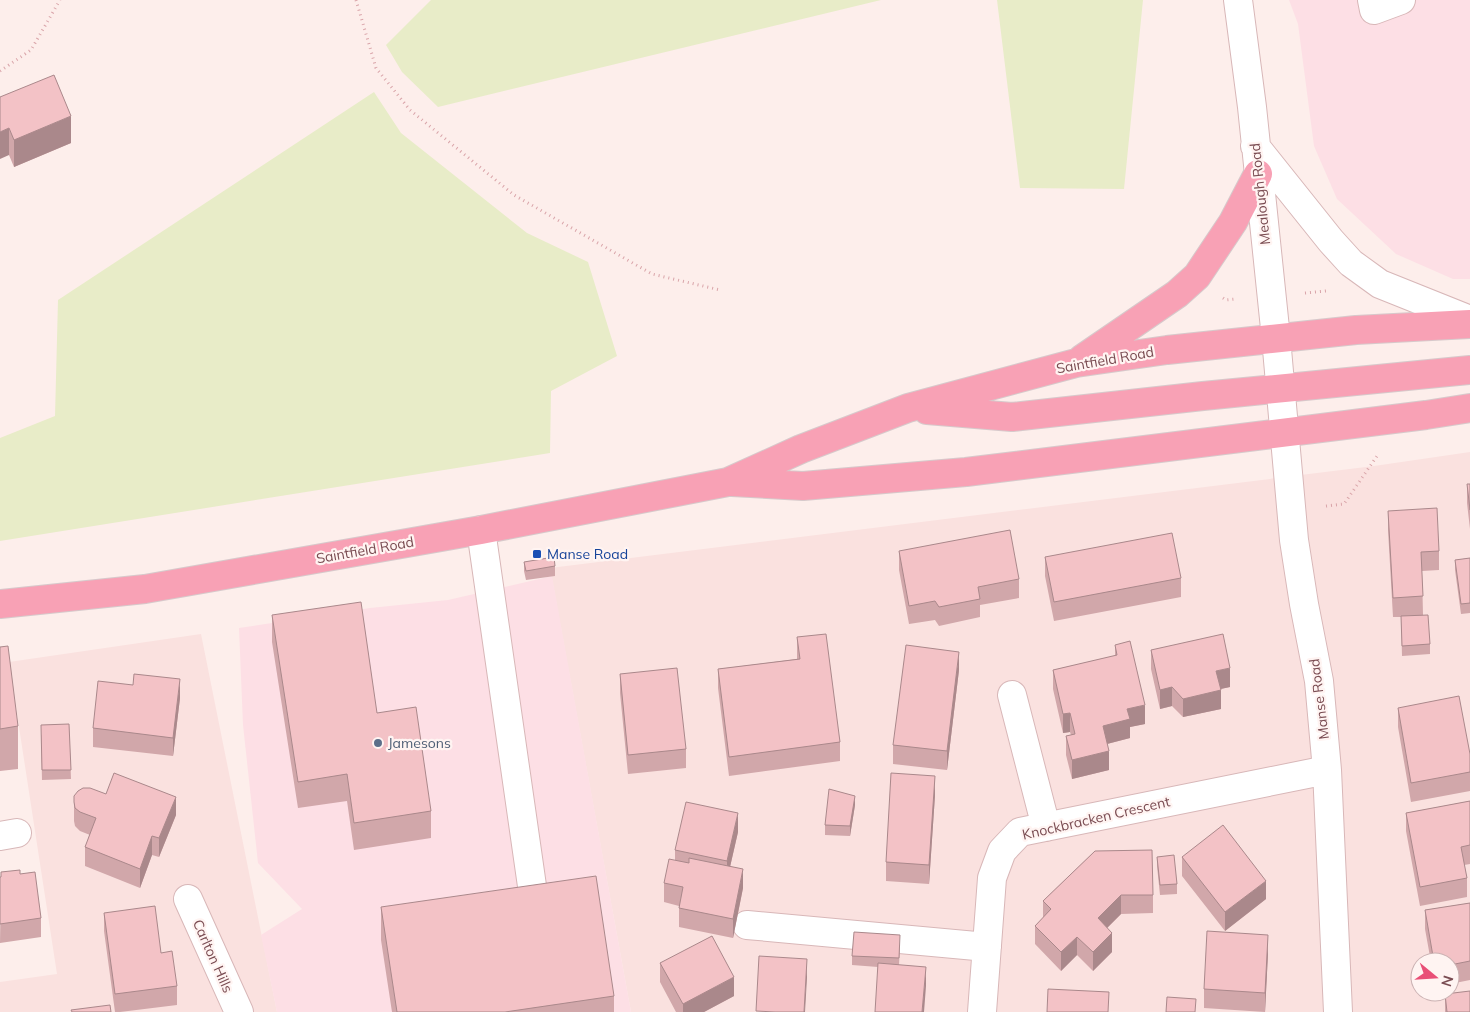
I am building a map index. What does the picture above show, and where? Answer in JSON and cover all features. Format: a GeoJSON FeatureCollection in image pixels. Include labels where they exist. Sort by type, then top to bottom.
{"type":"FeatureCollection","features":[{"type":"Feature","properties":{"kind":"highway"},"geometry":{"type":"LineString","coordinates":[[1076,362],[1177,294],[1197,276],[1233,222],[1258,174]]}},
{"type":"Feature","properties":{"kind":"highway","name":"Saintfield Road"},"geometry":{"type":"LineString","coordinates":[[0,604],[145,589],[481,530],[728,482],[801,449],[908,408],[1076,362],[1167,350],[1366,329],[1470,324]]}},
{"type":"Feature","properties":{"kind":"highway"},"geometry":{"type":"LineString","coordinates":[[908,408],[1012,417],[1470,370]]}},
{"type":"Feature","properties":{"kind":"highway","name":"Saintfield Road"},"geometry":{"type":"LineString","coordinates":[[728,482],[803,486],[956,472],[1426,415],[1470,408]]}},
{"type":"Feature","properties":{"kind":"street","name":"Mealough Road"},"geometry":{"type":"LineString","coordinates":[[1238,0],[1252,107],[1281,388]]}},
{"type":"Feature","properties":{"kind":"street"},"geometry":{"type":"LineString","coordinates":[[1372,0],[1374,10],[1401,0]]}},
{"type":"Feature","properties":{"kind":"street"},"geometry":{"type":"LineString","coordinates":[[1255,146],[1331,241],[1352,263],[1380,284],[1470,320]]}},
{"type":"Feature","properties":{"kind":"street","name":"Manse Road"},"geometry":{"type":"LineString","coordinates":[[1281,388],[1294,540],[1319,681],[1327,770],[1338,1012]]}},
{"type":"Feature","properties":{"kind":"street"},"geometry":{"type":"LineString","coordinates":[[481,530],[534,900]]}},
{"type":"Feature","properties":{"kind":"street"},"geometry":{"type":"LineString","coordinates":[[1012,695],[1046,827]]}},
{"type":"Feature","properties":{"kind":"street","name":"Knockbracken Crescent"},"geometry":{"type":"LineString","coordinates":[[982,1012],[992,878],[1002,851],[1020,832],[1327,770]]}},
{"type":"Feature","properties":{"kind":"street","name":"Carlton Hills"},"geometry":{"type":"LineString","coordinates":[[188,899],[239,1012]]}},
{"type":"Feature","properties":{"kind":"street"},"geometry":{"type":"LineString","coordinates":[[746,925],[987,947]]}},
{"type":"Feature","properties":{"kind":"path"},"geometry":{"type":"LineString","coordinates":[[0,71],[30,50],[60,0]]}},
{"type":"Feature","properties":{"kind":"path"},"geometry":{"type":"LineString","coordinates":[[356,0],[376,68],[410,110],[514,195],[652,274],[720,290]]}},
{"type":"Feature","properties":{"kind":"path"},"geometry":{"type":"LineString","coordinates":[[1344,504],[1377,456],[1384,454]]}},
{"type":"Feature","properties":{"kind":"shaded area"},"geometry":{"type":"Polygon","coordinates":[[[1289,0],[1470,0],[1470,279],[1453,279],[1396,254],[1337,199],[1314,146],[1298,24],[1289,0]]]}},
{"type":"Feature","properties":{"kind":"shaded area"},"geometry":{"type":"Polygon","coordinates":[[[1470,452],[1470,1012],[631,1012],[550,568],[1374,466],[1470,452]]]}},
{"type":"Feature","properties":{"kind":"shaded area"},"geometry":{"type":"Polygon","coordinates":[[[552,576],[631,1012],[277,1012],[261,935],[302,909],[258,863],[243,725],[239,628],[370,608],[448,600],[552,576]]]}},
{"type":"Feature","properties":{"kind":"shaded area"},"geometry":{"type":"Polygon","coordinates":[[[201,634],[277,1012],[0,1012],[0,982],[57,974],[9,662],[201,634]]]}},
{"type":"Feature","properties":{"kind":"green space"},"geometry":{"type":"Polygon","coordinates":[[[431,0],[881,0],[438,107],[402,72],[386,45],[431,0]]]}},
{"type":"Feature","properties":{"kind":"green space"},"geometry":{"type":"Polygon","coordinates":[[[997,0],[1143,0],[1124,189],[1020,188],[997,0]]]}},
{"type":"Feature","properties":{"kind":"green space"},"geometry":{"type":"Polygon","coordinates":[[[374,92],[401,133],[527,233],[588,262],[617,356],[551,391],[550,453],[0,541],[0,438],[55,416],[58,300],[374,92]]]}},
{"type":"Feature","properties":{"kind":"building"},"geometry":{"type":"Polygon","coordinates":[[[54,75],[71,116],[14,140],[9,128],[0,132],[0,97],[54,75]]]}},
{"type":"Feature","properties":{"kind":"building"},"geometry":{"type":"Polygon","coordinates":[[[1467,484],[1470,484],[1470,510],[1467,484]]]}},
{"type":"Feature","properties":{"kind":"building"},"geometry":{"type":"Polygon","coordinates":[[[1437,508],[1439,551],[1421,552],[1423,596],[1393,598],[1388,511],[1437,508]]]}},
{"type":"Feature","properties":{"kind":"building"},"geometry":{"type":"Polygon","coordinates":[[[1010,530],[1019,579],[978,587],[980,599],[939,607],[935,601],[909,606],[899,551],[1010,530]]]}},
{"type":"Feature","properties":{"kind":"building"},"geometry":{"type":"Polygon","coordinates":[[[1172,533],[1181,578],[1054,602],[1045,557],[1172,533]]]}},
{"type":"Feature","properties":{"kind":"building"},"geometry":{"type":"Polygon","coordinates":[[[554,557],[555,566],[526,571],[524,562],[554,557]]]}},
{"type":"Feature","properties":{"kind":"building"},"geometry":{"type":"Polygon","coordinates":[[[1470,558],[1470,603],[1461,604],[1455,560],[1470,558]]]}},
{"type":"Feature","properties":{"kind":"building"},"geometry":{"type":"Polygon","coordinates":[[[361,602],[377,713],[416,707],[431,811],[354,823],[347,774],[298,782],[272,615],[361,602]]]}},
{"type":"Feature","properties":{"kind":"building"},"geometry":{"type":"Polygon","coordinates":[[[1428,615],[1430,644],[1402,646],[1401,616],[1428,615]]]}},
{"type":"Feature","properties":{"kind":"building"},"geometry":{"type":"Polygon","coordinates":[[[826,634],[840,742],[729,757],[718,669],[800,659],[797,637],[826,634]]]}},
{"type":"Feature","properties":{"kind":"building"},"geometry":{"type":"Polygon","coordinates":[[[1223,634],[1230,668],[1216,671],[1221,690],[1183,699],[1172,687],[1160,690],[1151,650],[1223,634]]]}},
{"type":"Feature","properties":{"kind":"building"},"geometry":{"type":"Polygon","coordinates":[[[1130,641],[1145,705],[1127,709],[1130,719],[1103,726],[1109,751],[1072,760],[1066,736],[1075,734],[1070,713],[1063,714],[1053,670],[1117,655],[1115,645],[1130,641]]]}},
{"type":"Feature","properties":{"kind":"building"},"geometry":{"type":"Polygon","coordinates":[[[906,645],[959,652],[947,751],[893,745],[906,645]]]}},
{"type":"Feature","properties":{"kind":"building"},"geometry":{"type":"Polygon","coordinates":[[[8,646],[18,726],[0,729],[0,647],[8,646]]]}},
{"type":"Feature","properties":{"kind":"building"},"geometry":{"type":"Polygon","coordinates":[[[677,668],[686,749],[628,755],[620,674],[677,668]]]}},
{"type":"Feature","properties":{"kind":"building"},"geometry":{"type":"Polygon","coordinates":[[[134,674],[180,679],[173,738],[93,728],[98,681],[133,685],[134,674]]]}},
{"type":"Feature","properties":{"kind":"building"},"geometry":{"type":"Polygon","coordinates":[[[1459,696],[1470,754],[1470,772],[1411,783],[1398,708],[1459,696]]]}},
{"type":"Feature","properties":{"kind":"building"},"geometry":{"type":"Polygon","coordinates":[[[69,724],[71,770],[42,770],[41,725],[69,724]]]}},
{"type":"Feature","properties":{"kind":"building"},"geometry":{"type":"Polygon","coordinates":[[[114,773],[176,797],[159,838],[152,836],[140,869],[85,847],[96,818],[75,808],[74,796],[83,788],[90,788],[106,794],[114,773]]]}},
{"type":"Feature","properties":{"kind":"building"},"geometry":{"type":"Polygon","coordinates":[[[891,773],[935,776],[929,865],[886,862],[891,773]]]}},
{"type":"Feature","properties":{"kind":"building"},"geometry":{"type":"Polygon","coordinates":[[[829,789],[855,796],[850,826],[825,825],[829,789]]]}},
{"type":"Feature","properties":{"kind":"building"},"geometry":{"type":"Polygon","coordinates":[[[1470,801],[1470,845],[1461,847],[1467,878],[1420,887],[1406,813],[1470,801]]]}},
{"type":"Feature","properties":{"kind":"building"},"geometry":{"type":"Polygon","coordinates":[[[686,802],[738,813],[727,861],[675,850],[686,802]]]}},
{"type":"Feature","properties":{"kind":"building"},"geometry":{"type":"Polygon","coordinates":[[[1223,825],[1266,881],[1225,912],[1182,857],[1223,825]]]}},
{"type":"Feature","properties":{"kind":"building"},"geometry":{"type":"Polygon","coordinates":[[[1152,850],[1153,895],[1121,895],[1098,918],[1112,933],[1093,952],[1077,937],[1061,952],[1035,926],[1051,909],[1043,901],[1095,851],[1152,850]]]}},
{"type":"Feature","properties":{"kind":"building"},"geometry":{"type":"Polygon","coordinates":[[[1174,855],[1177,884],[1160,885],[1157,857],[1174,855]]]}},
{"type":"Feature","properties":{"kind":"building"},"geometry":{"type":"Polygon","coordinates":[[[689,858],[743,869],[733,919],[679,908],[683,887],[664,883],[669,859],[689,863],[689,858]]]}},
{"type":"Feature","properties":{"kind":"building"},"geometry":{"type":"Polygon","coordinates":[[[20,870],[20,874],[35,872],[41,918],[0,924],[1,872],[20,870]]]}},
{"type":"Feature","properties":{"kind":"building"},"geometry":{"type":"Polygon","coordinates":[[[596,876],[614,996],[505,1012],[397,1012],[381,907],[596,876]]]}},
{"type":"Feature","properties":{"kind":"building"},"geometry":{"type":"Polygon","coordinates":[[[1470,903],[1470,961],[1460,963],[1460,952],[1432,952],[1425,910],[1470,903]]]}},
{"type":"Feature","properties":{"kind":"building"},"geometry":{"type":"Polygon","coordinates":[[[155,906],[161,953],[172,951],[177,986],[115,994],[104,913],[155,906]]]}},
{"type":"Feature","properties":{"kind":"building"},"geometry":{"type":"Polygon","coordinates":[[[1207,931],[1268,935],[1265,993],[1204,989],[1207,931]]]}},
{"type":"Feature","properties":{"kind":"building"},"geometry":{"type":"Polygon","coordinates":[[[854,932],[900,935],[899,958],[852,956],[854,932]]]}},
{"type":"Feature","properties":{"kind":"building"},"geometry":{"type":"Polygon","coordinates":[[[712,936],[734,977],[683,1004],[660,963],[712,936]]]}},
{"type":"Feature","properties":{"kind":"building"},"geometry":{"type":"Polygon","coordinates":[[[759,956],[807,959],[804,1012],[756,1011],[759,956]]]}},
{"type":"Feature","properties":{"kind":"building"},"geometry":{"type":"Polygon","coordinates":[[[878,963],[926,967],[922,1012],[875,1012],[878,963]]]}},
{"type":"Feature","properties":{"kind":"building"},"geometry":{"type":"Polygon","coordinates":[[[1048,989],[1109,992],[1108,1012],[1047,1012],[1048,989]]]}},
{"type":"Feature","properties":{"kind":"building"},"geometry":{"type":"Polygon","coordinates":[[[1470,991],[1470,1012],[1447,1012],[1446,1002],[1460,1002],[1460,992],[1470,991]]]}},
{"type":"Feature","properties":{"kind":"building"},"geometry":{"type":"Polygon","coordinates":[[[1167,997],[1196,999],[1195,1012],[1166,1012],[1167,997]]]}},
{"type":"Feature","properties":{"kind":"building"},"geometry":{"type":"Polygon","coordinates":[[[110,1005],[111,1012],[72,1012],[71,1010],[110,1005]]]}},
{"type":"Feature","properties":{"kind":"place","name":"Manse Road"},"geometry":{"type":"Point","coordinates":[537,554]}},
{"type":"Feature","properties":{"kind":"place","name":"Jamesons"},"geometry":{"type":"Point","coordinates":[378,743]}}]}
